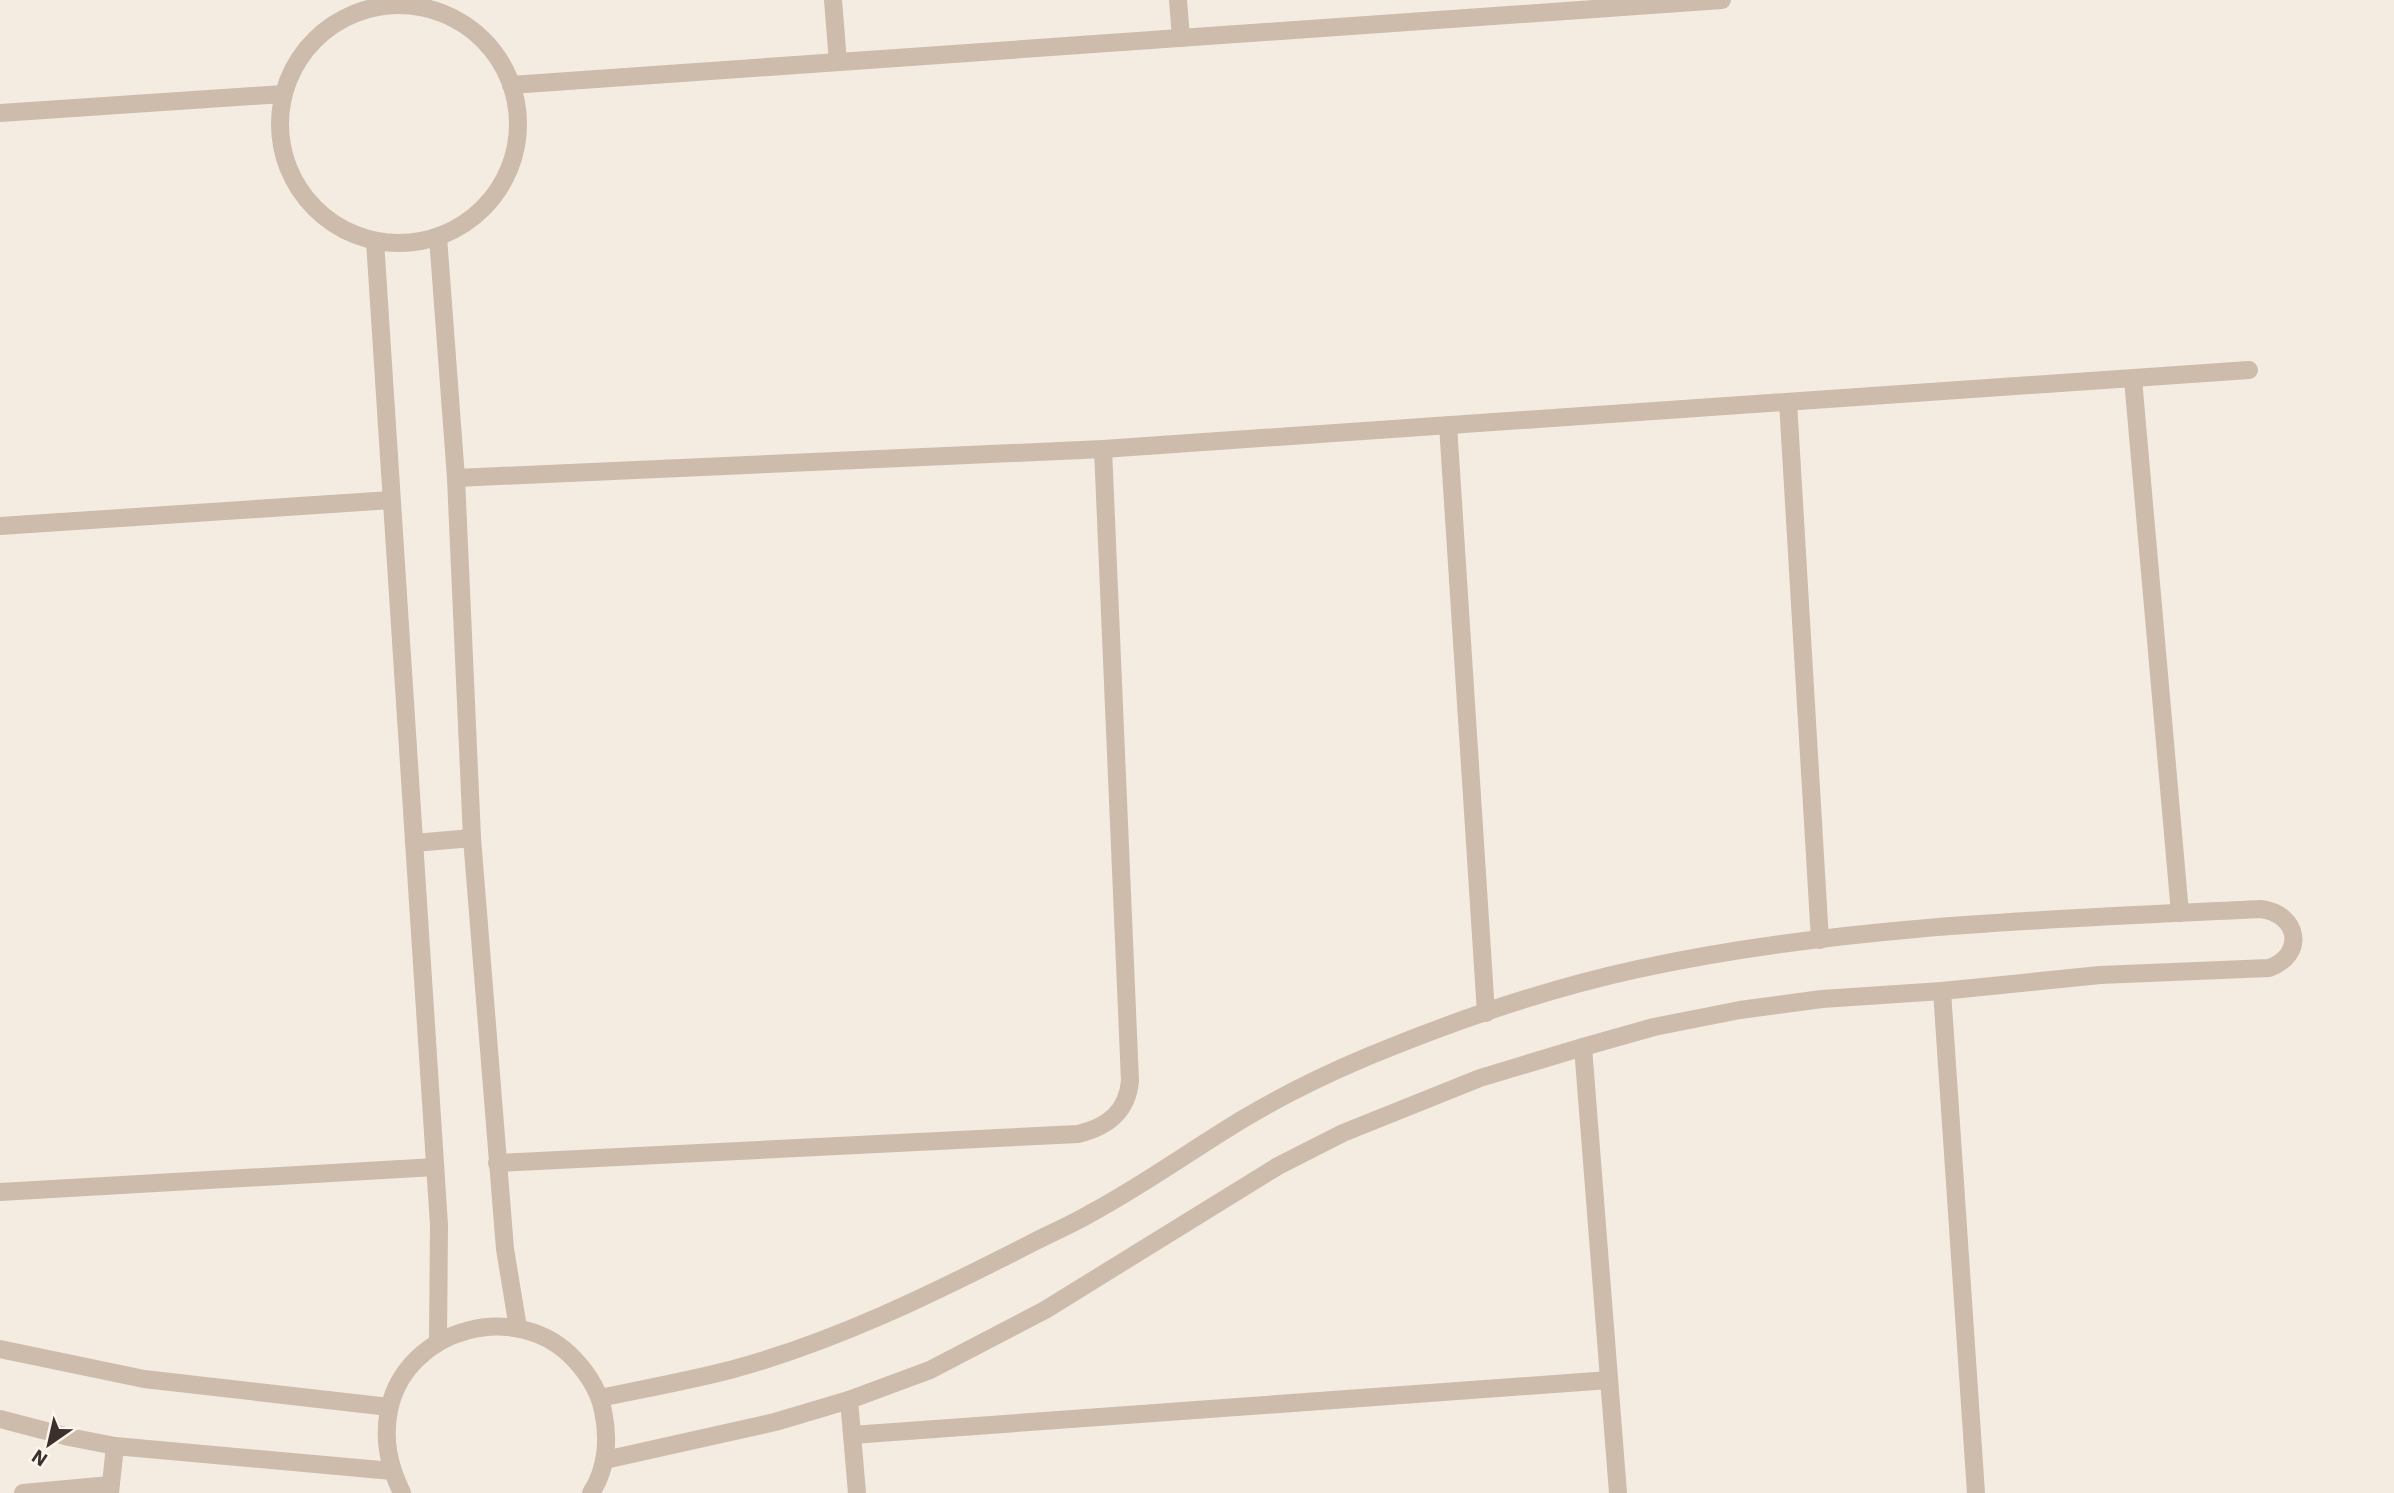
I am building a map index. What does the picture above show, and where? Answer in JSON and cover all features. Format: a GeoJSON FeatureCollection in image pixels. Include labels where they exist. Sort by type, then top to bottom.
{"type":"FeatureCollection","features":[{"type":"Feature","properties":{"kind":"street"},"geometry":{"type":"LineString","coordinates":[[833,0],[838,62]]}},
{"type":"Feature","properties":{"kind":"street"},"geometry":{"type":"LineString","coordinates":[[1178,0],[1181,38]]}},
{"type":"Feature","properties":{"kind":"street"},"geometry":{"type":"LineString","coordinates":[[511,85],[1181,38],[1532,7],[1721,0]]}},
{"type":"Feature","properties":{"kind":"street"},"geometry":{"type":"LineString","coordinates":[[420,3],[454,18],[482,38],[503,66],[516,98],[518,132],[511,167],[494,197],[469,221],[438,237],[407,243],[375,241],[339,226],[309,202],[289,170],[280,133],[283,94],[299,60],[324,31],[357,6],[420,3]]}},
{"type":"Feature","properties":{"kind":"street"},"geometry":{"type":"LineString","coordinates":[[0,113],[283,94]]}},
{"type":"Feature","properties":{"kind":"street"},"geometry":{"type":"LineString","coordinates":[[438,237],[456,478],[472,838],[505,1250],[518,1328]]}},
{"type":"Feature","properties":{"kind":"street"},"geometry":{"type":"LineString","coordinates":[[375,241],[439,1225],[438,1342]]}},
{"type":"Feature","properties":{"kind":"street"},"geometry":{"type":"LineString","coordinates":[[456,478],[1103,449],[2249,370]]}},
{"type":"Feature","properties":{"kind":"street"},"geometry":{"type":"LineString","coordinates":[[2133,379],[2180,913]]}},
{"type":"Feature","properties":{"kind":"street"},"geometry":{"type":"LineString","coordinates":[[1788,402],[1820,940]]}},
{"type":"Feature","properties":{"kind":"street"},"geometry":{"type":"LineString","coordinates":[[1448,425],[1486,1013]]}},
{"type":"Feature","properties":{"kind":"street"},"geometry":{"type":"LineString","coordinates":[[497,1163],[1078,1134],[1112,1121],[1129,1093],[1130,1081],[1103,449]]}},
{"type":"Feature","properties":{"kind":"street"},"geometry":{"type":"LineString","coordinates":[[0,526],[391,500]]}},
{"type":"Feature","properties":{"kind":"street"},"geometry":{"type":"LineString","coordinates":[[414,843],[472,838]]}},
{"type":"Feature","properties":{"kind":"street"},"geometry":{"type":"LineString","coordinates":[[600,1398],[730,1370],[792,1350],[915,1301],[1093,1213],[1246,1117],[1303,1086],[1376,1053],[1486,1013],[1572,986],[1689,959],[1820,940],[2054,919],[2261,909],[2284,917],[2291,926],[2293,939],[2287,958],[2269,968],[2100,975],[1942,991],[1822,999],[1740,1010],[1654,1027],[1480,1079],[1343,1133],[1278,1166],[1045,1310],[930,1370],[775,1422],[605,1460]]}},
{"type":"Feature","properties":{"kind":"street"},"geometry":{"type":"LineString","coordinates":[[1942,991],[1976,1493]]}},
{"type":"Feature","properties":{"kind":"street"},"geometry":{"type":"LineString","coordinates":[[1583,1047],[1618,1493]]}},
{"type":"Feature","properties":{"kind":"street"},"geometry":{"type":"LineString","coordinates":[[0,1192],[435,1167]]}},
{"type":"Feature","properties":{"kind":"street"},"geometry":{"type":"LineString","coordinates":[[402,1493],[392,1471],[386,1429],[389,1407],[400,1381],[416,1359],[438,1342],[463,1331],[490,1326],[518,1328],[545,1336],[568,1352],[587,1373],[600,1398],[607,1429],[605,1460],[591,1493]]}},
{"type":"Feature","properties":{"kind":"street"},"geometry":{"type":"LineString","coordinates":[[0,1349],[144,1379],[389,1407]]}},
{"type":"Feature","properties":{"kind":"street"},"geometry":{"type":"LineString","coordinates":[[852,1435],[1609,1380]]}},
{"type":"Feature","properties":{"kind":"street"},"geometry":{"type":"LineString","coordinates":[[849,1399],[857,1493]]}},
{"type":"Feature","properties":{"kind":"street"},"geometry":{"type":"LineString","coordinates":[[0,1419],[115,1446],[392,1471]]}},
{"type":"Feature","properties":{"kind":"street"},"geometry":{"type":"LineString","coordinates":[[23,1493],[110,1489],[115,1446]]}}]}
